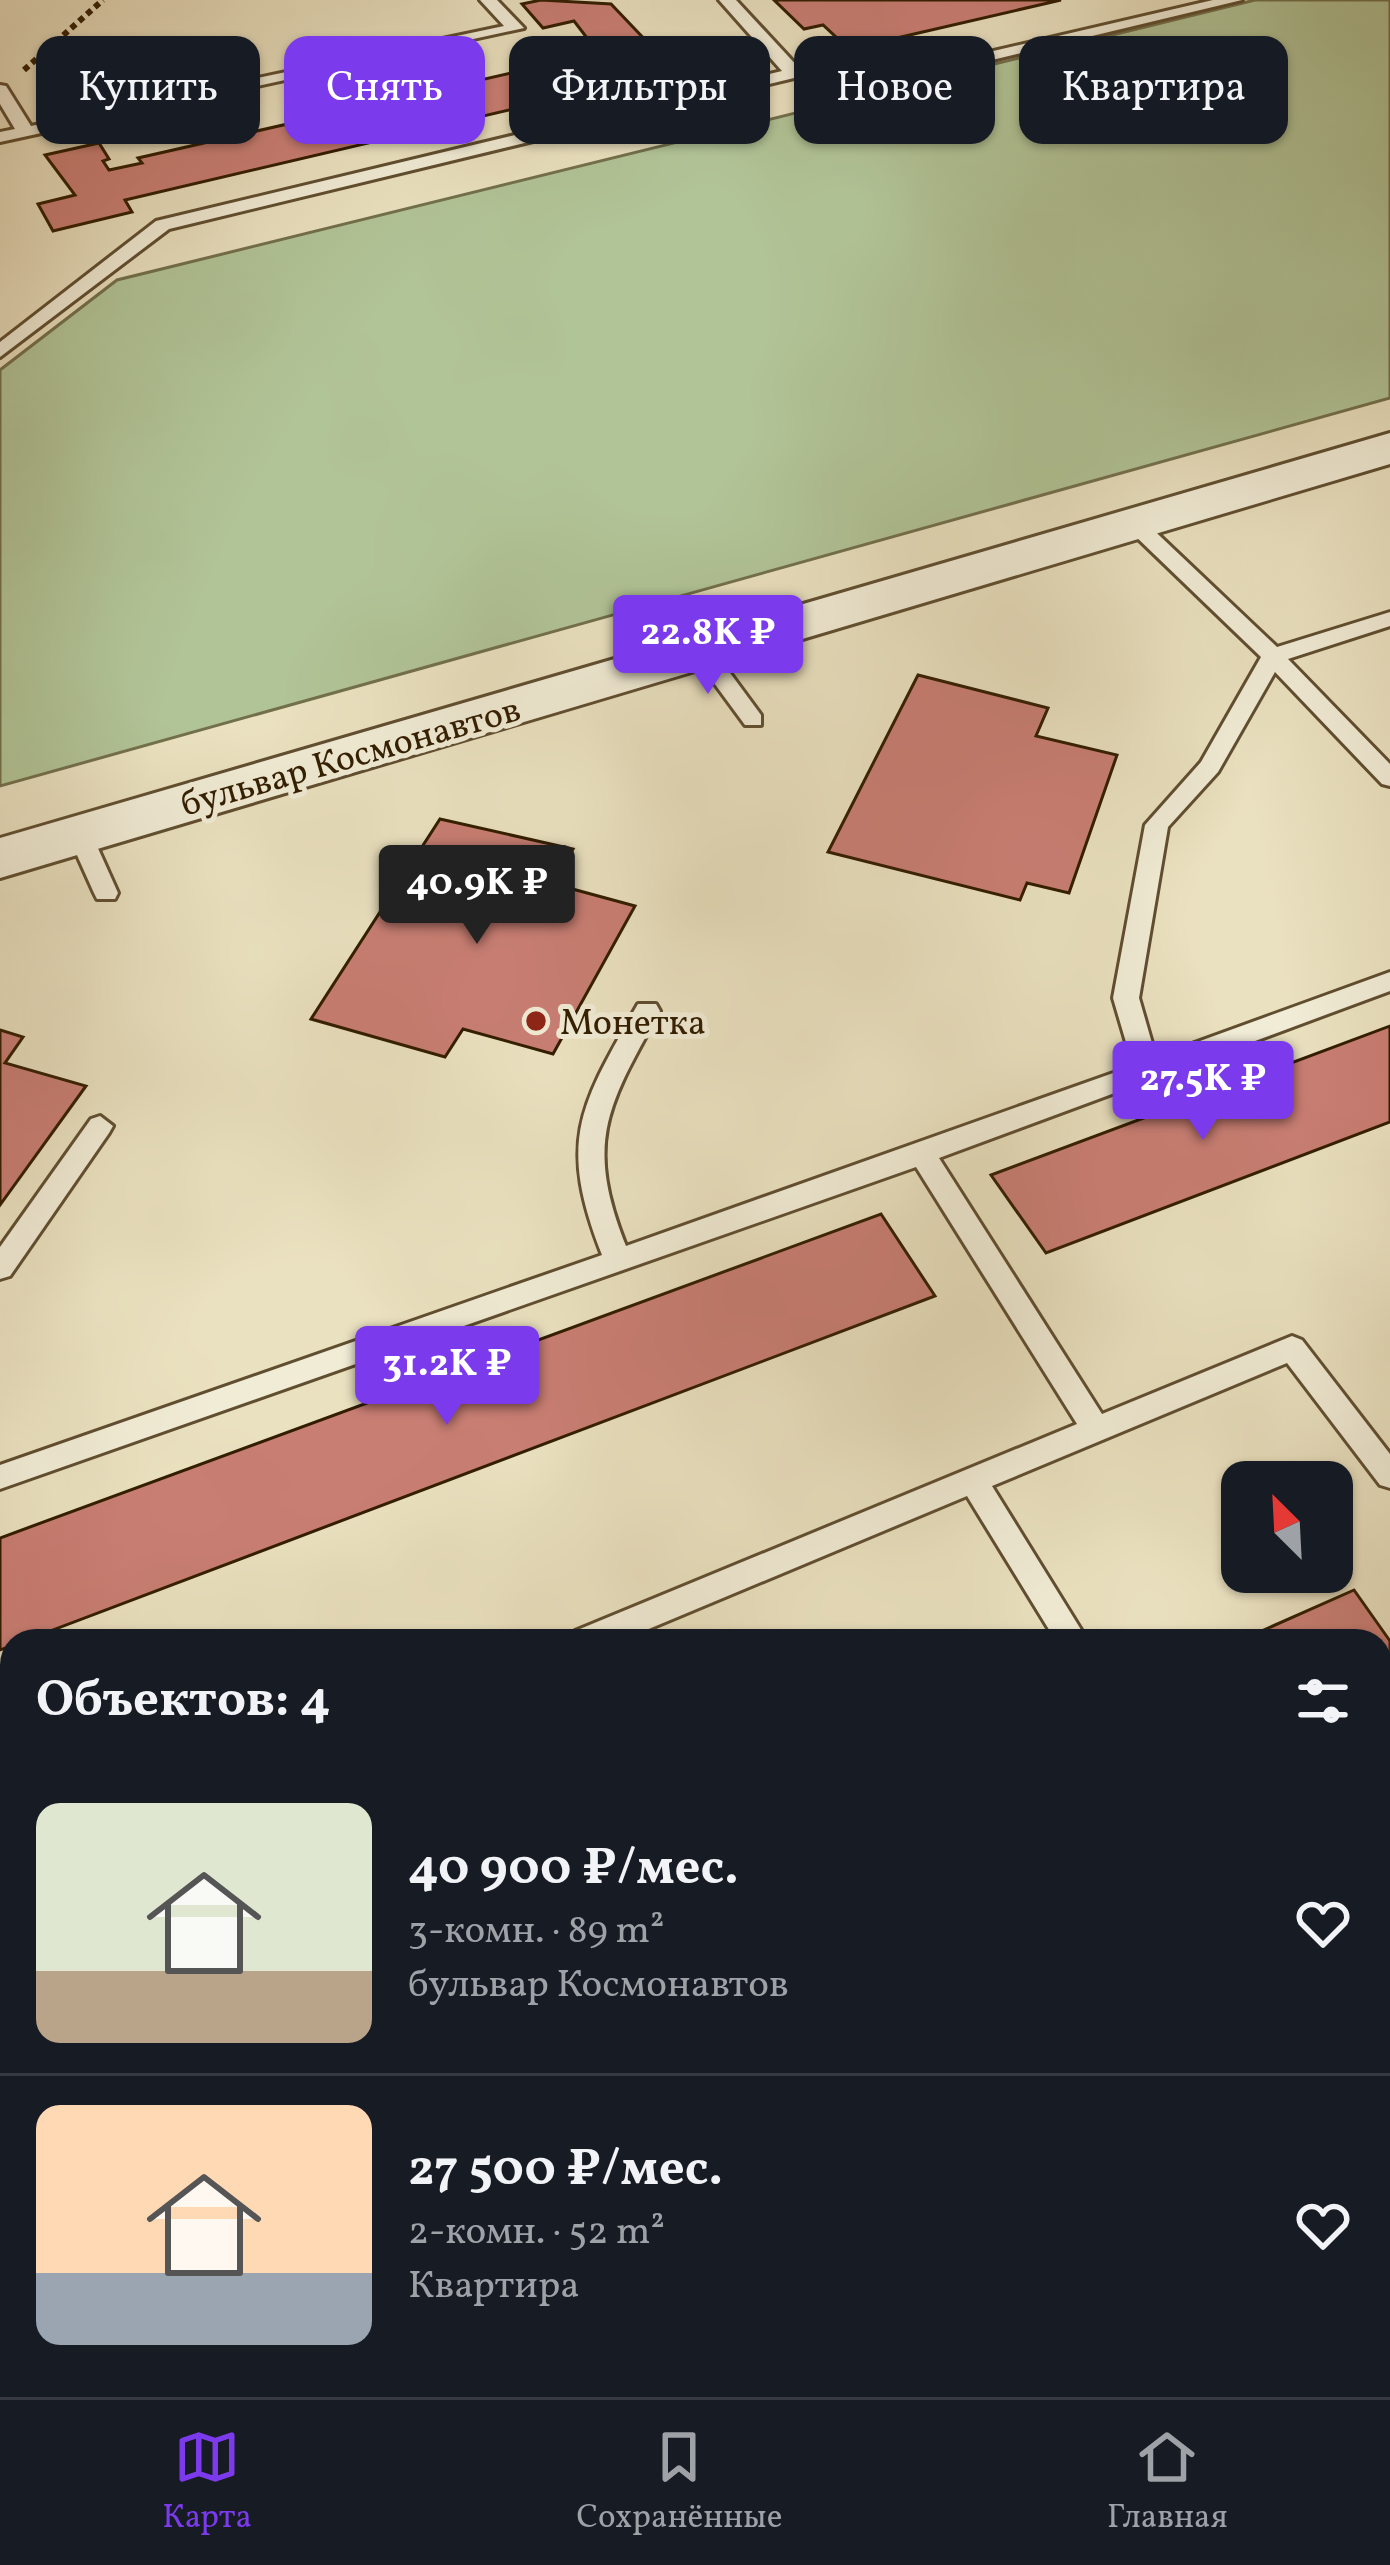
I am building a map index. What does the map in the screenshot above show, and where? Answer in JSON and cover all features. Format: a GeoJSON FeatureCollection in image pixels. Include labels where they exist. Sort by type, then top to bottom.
{"type":"FeatureCollection","features":[{"type":"Feature","properties":{"kind":"street","name":"бульвар Космонавтов"},"geometry":{"type":"LineString","coordinates":[[0,858],[1390,448]]}},
{"type":"Feature","properties":{"kind":"lane"},"geometry":{"type":"LineString","coordinates":[[0,137],[516,28],[488,0]]}},
{"type":"Feature","properties":{"kind":"lane"},"geometry":{"type":"LineString","coordinates":[[0,351],[163,225],[794,73],[727,0]]}},
{"type":"Feature","properties":{"kind":"lane"},"geometry":{"type":"LineString","coordinates":[[995,56],[1234,0]]}},
{"type":"Feature","properties":{"kind":"lane"},"geometry":{"type":"LineString","coordinates":[[0,90],[26,132]]}},
{"type":"Feature","properties":{"kind":"lane"},"geometry":{"type":"LineString","coordinates":[[1136,525],[1274,656],[1390,778]]}},
{"type":"Feature","properties":{"kind":"lane"},"geometry":{"type":"LineString","coordinates":[[1147,1071],[1126,998],[1157,824],[1210,767],[1274,656],[1390,619]]}},
{"type":"Feature","properties":{"kind":"lane"},"geometry":{"type":"LineString","coordinates":[[704,652],[753,720]]}},
{"type":"Feature","properties":{"kind":"lane"},"geometry":{"type":"LineString","coordinates":[[80,835],[106,893]]}},
{"type":"Feature","properties":{"kind":"lane"},"geometry":{"type":"LineString","coordinates":[[3,1465],[922,1154],[1390,981]]}},
{"type":"Feature","properties":{"kind":"lane"},"geometry":{"type":"LineString","coordinates":[[618,1260],[589,1193],[590,1114],[647,1012]]}},
{"type":"Feature","properties":{"kind":"lane"},"geometry":{"type":"LineString","coordinates":[[0,1268],[100,1126]]}},
{"type":"Feature","properties":{"kind":"lane"},"geometry":{"type":"LineString","coordinates":[[922,1154],[1096,1430]]}},
{"type":"Feature","properties":{"kind":"lane"},"geometry":{"type":"LineString","coordinates":[[615,1629],[1292,1348],[1390,1476]]}},
{"type":"Feature","properties":{"kind":"lane"},"geometry":{"type":"LineString","coordinates":[[973,1480],[1066,1629]]}},
{"type":"Feature","properties":{"kind":"path"},"geometry":{"type":"LineString","coordinates":[[0,90],[104,0]]}},
{"type":"Feature","properties":{"kind":"green space"},"geometry":{"type":"Polygon","coordinates":[[[1255,0],[1390,0],[1390,398],[0,786],[0,370],[117,280],[670,144],[770,144],[770,119],[794,113],[794,144],[995,144],[995,64],[1019,58],[1019,144],[1288,144],[1288,36],[1109,36],[1255,0]]]}},
{"type":"Feature","properties":{"kind":"building"},"geometry":{"type":"Polygon","coordinates":[[[541,0],[611,4],[642,36],[586,36],[574,21],[543,28],[522,4],[541,0]]]}},
{"type":"Feature","properties":{"kind":"building"},"geometry":{"type":"Polygon","coordinates":[[[774,0],[1061,0],[905,36],[835,36],[823,25],[804,29],[774,0]]]}},
{"type":"Feature","properties":{"kind":"building"},"geometry":{"type":"Polygon","coordinates":[[[509,74],[509,110],[485,116],[485,79],[509,74]]]}},
{"type":"Feature","properties":{"kind":"building"},"geometry":{"type":"Polygon","coordinates":[[[284,125],[284,144],[364,144],[125,200],[132,212],[53,231],[38,204],[75,195],[45,155],[100,144],[109,159],[103,161],[109,170],[200,144],[260,144],[260,130],[284,125]]]}},
{"type":"Feature","properties":{"kind":"building"},"geometry":{"type":"Polygon","coordinates":[[[918,675],[1048,708],[1036,736],[1117,755],[1069,893],[1027,883],[1020,900],[828,852],[918,675]]]}},
{"type":"Feature","properties":{"kind":"building"},"geometry":{"type":"Polygon","coordinates":[[[440,819],[573,849],[554,884],[635,906],[553,1054],[463,1029],[445,1057],[311,1019],[440,819]]]}},
{"type":"Feature","properties":{"kind":"building"},"geometry":{"type":"Polygon","coordinates":[[[1390,1026],[1390,1122],[1046,1253],[991,1175],[1390,1026]]]}},
{"type":"Feature","properties":{"kind":"building"},"geometry":{"type":"Polygon","coordinates":[[[0,1030],[23,1037],[5,1063],[86,1086],[0,1205],[0,1030]]]}},
{"type":"Feature","properties":{"kind":"building"},"geometry":{"type":"Polygon","coordinates":[[[881,1214],[935,1296],[55,1629],[0,1629],[0,1538],[881,1214]]]}},
{"type":"Feature","properties":{"kind":"building"},"geometry":{"type":"Polygon","coordinates":[[[1354,1590],[1382,1629],[1266,1629],[1354,1590]]]}},
{"type":"Feature","properties":{"kind":"place","name":"Монетка"},"geometry":{"type":"Point","coordinates":[536,1021]}}]}
